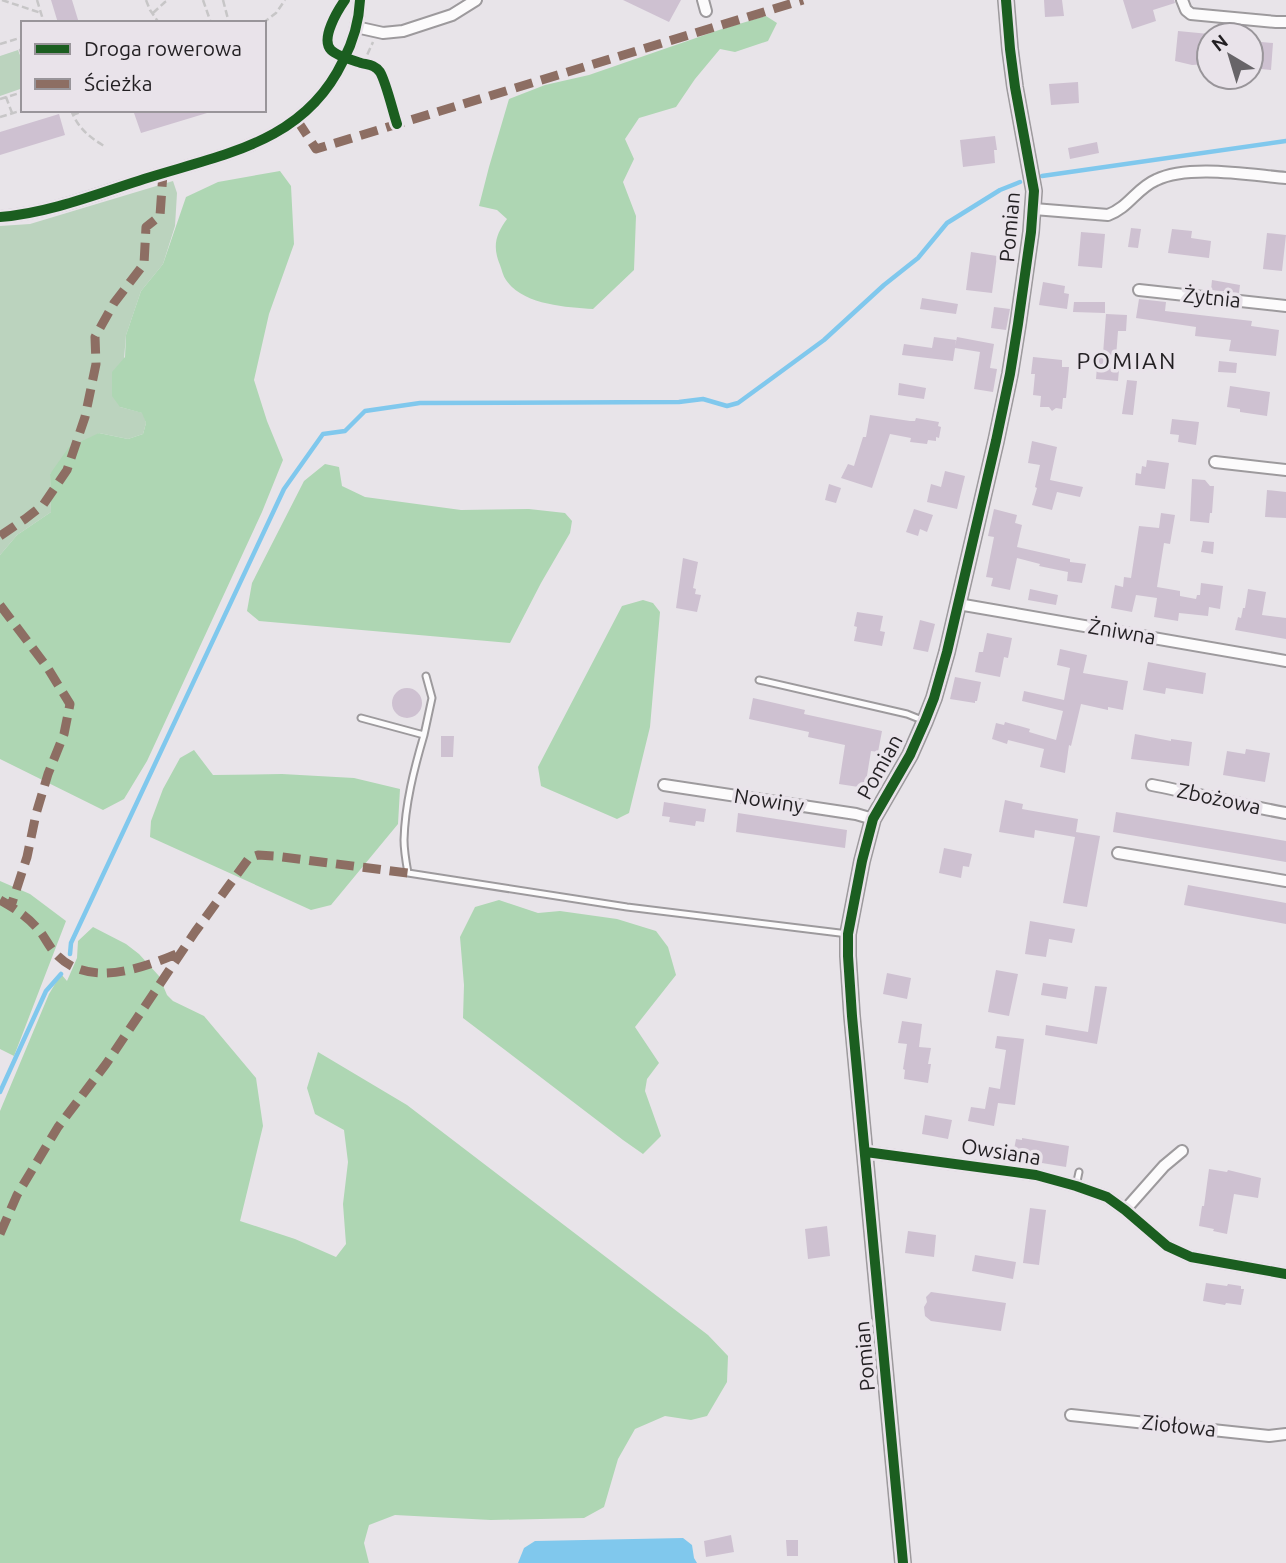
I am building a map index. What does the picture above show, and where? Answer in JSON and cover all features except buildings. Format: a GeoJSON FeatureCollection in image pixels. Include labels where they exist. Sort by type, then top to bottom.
{"type":"FeatureCollection","features":[{"type":"Feature","properties":{"kind":"street"},"geometry":{"type":"LineString","coordinates":[[0,217],[42,210],[108,191],[272,136],[297,120],[333,82],[346,57],[356,26],[360,0]]}},
{"type":"Feature","properties":{"kind":"street"},"geometry":{"type":"LineString","coordinates":[[356,26],[383,33],[402,31],[452,15],[476,0]]}},
{"type":"Feature","properties":{"kind":"street","name":"Pomian"},"geometry":{"type":"LineString","coordinates":[[903,1563],[852,1016],[848,934],[873,819],[910,755],[926,721],[947,652],[1010,374],[1034,209],[1034,191],[1010,49],[1006,0]]}},
{"type":"Feature","properties":{"kind":"street"},"geometry":{"type":"LineString","coordinates":[[1182,0],[1191,14],[1286,22]]}},
{"type":"Feature","properties":{"kind":"street"},"geometry":{"type":"LineString","coordinates":[[1034,209],[1108,215],[1118,212],[1146,185],[1158,178],[1186,173],[1286,178]]}},
{"type":"Feature","properties":{"kind":"street","name":"Żytnia"},"geometry":{"type":"LineString","coordinates":[[1139,289],[1286,306]]}},
{"type":"Feature","properties":{"kind":"street"},"geometry":{"type":"LineString","coordinates":[[1215,462],[1286,470]]}},
{"type":"Feature","properties":{"kind":"street","name":"Żniwna"},"geometry":{"type":"LineString","coordinates":[[958,604],[1286,661]]}},
{"type":"Feature","properties":{"kind":"street","name":"Nowiny"},"geometry":{"type":"LineString","coordinates":[[664,785],[856,814],[873,819]]}},
{"type":"Feature","properties":{"kind":"street","name":"Zbożowa"},"geometry":{"type":"LineString","coordinates":[[1152,785],[1286,813]]}},
{"type":"Feature","properties":{"kind":"street"},"geometry":{"type":"LineString","coordinates":[[1118,853],[1286,881]]}},
{"type":"Feature","properties":{"kind":"street"},"geometry":{"type":"LineString","coordinates":[[1125,1210],[1164,1166],[1182,1151]]}},
{"type":"Feature","properties":{"kind":"street","name":"Owsiana"},"geometry":{"type":"LineString","coordinates":[[866,1152],[1036,1175],[1076,1186],[1107,1197],[1167,1246],[1191,1257],[1286,1274]]}},
{"type":"Feature","properties":{"kind":"street","name":"Ziołowa"},"geometry":{"type":"LineString","coordinates":[[1071,1415],[1269,1436],[1286,1434]]}},
{"type":"Feature","properties":{"kind":"lane"},"geometry":{"type":"LineString","coordinates":[[426,676],[432,698],[411,779],[404,841],[408,873],[627,907],[848,934]]}},
{"type":"Feature","properties":{"kind":"lane"},"geometry":{"type":"LineString","coordinates":[[759,680],[907,714],[926,721]]}},
{"type":"Feature","properties":{"kind":"lane"},"geometry":{"type":"LineString","coordinates":[[361,718],[424,735]]}},
{"type":"Feature","properties":{"kind":"lane"},"geometry":{"type":"LineString","coordinates":[[1076,1186],[1079,1172]]}},
{"type":"Feature","properties":{"kind":"path"},"geometry":{"type":"LineString","coordinates":[[2,0],[41,13]]}},
{"type":"Feature","properties":{"kind":"path"},"geometry":{"type":"LineString","coordinates":[[37,0],[43,21]]}},
{"type":"Feature","properties":{"kind":"path"},"geometry":{"type":"LineString","coordinates":[[146,0],[157,21]]}},
{"type":"Feature","properties":{"kind":"path"},"geometry":{"type":"LineString","coordinates":[[152,14],[169,0]]}},
{"type":"Feature","properties":{"kind":"path"},"geometry":{"type":"LineString","coordinates":[[203,0],[210,21]]}},
{"type":"Feature","properties":{"kind":"path"},"geometry":{"type":"LineString","coordinates":[[223,0],[228,21]]}},
{"type":"Feature","properties":{"kind":"path"},"geometry":{"type":"LineString","coordinates":[[266,21],[276,13],[285,0]]}},
{"type":"Feature","properties":{"kind":"path"},"geometry":{"type":"LineString","coordinates":[[0,44],[21,38]]}},
{"type":"Feature","properties":{"kind":"path"},"geometry":{"type":"LineString","coordinates":[[0,99],[21,93]]}},
{"type":"Feature","properties":{"kind":"path"},"geometry":{"type":"LineString","coordinates":[[6,97],[12,113]]}},
{"type":"Feature","properties":{"kind":"path"},"geometry":{"type":"LineString","coordinates":[[0,117],[21,111]]}},
{"type":"Feature","properties":{"kind":"path"},"geometry":{"type":"LineString","coordinates":[[71,113],[86,135],[104,146]]}},
{"type":"Feature","properties":{"kind":"green space"},"geometry":{"type":"Polygon","coordinates":[[[766,16],[777,23],[768,41],[735,52],[720,49],[676,107],[639,118],[625,139],[634,159],[623,182],[636,216],[634,270],[593,309],[534,300],[514,288],[504,277],[496,252],[498,235],[507,219],[497,210],[479,206],[509,99],[545,85],[589,75],[766,16]]]}},
{"type":"Feature","properties":{"kind":"green space"},"geometry":{"type":"Polygon","coordinates":[[[18,50],[21,58],[21,89],[0,96],[0,56],[18,50]]]}},
{"type":"Feature","properties":{"kind":"green space"},"geometry":{"type":"Polygon","coordinates":[[[280,171],[291,186],[294,244],[269,314],[254,380],[283,460],[262,512],[147,761],[124,799],[103,810],[0,759],[0,555],[17,535],[51,512],[50,474],[69,447],[99,433],[128,439],[143,434],[146,423],[142,413],[120,407],[112,396],[112,372],[125,357],[126,335],[141,291],[163,264],[186,197],[218,182],[280,171]]]}},
{"type":"Feature","properties":{"kind":"green space"},"geometry":{"type":"Polygon","coordinates":[[[173,181],[177,193],[175,226],[163,264],[141,291],[126,335],[120,407],[143,413],[146,423],[143,434],[128,439],[99,433],[50,474],[51,512],[17,535],[0,555],[0,226],[30,224],[173,181]]]}},
{"type":"Feature","properties":{"kind":"green space"},"geometry":{"type":"Polygon","coordinates":[[[325,464],[339,467],[342,486],[365,497],[461,510],[529,509],[565,513],[572,521],[570,533],[510,643],[259,621],[247,611],[252,583],[304,481],[325,464]]]}},
{"type":"Feature","properties":{"kind":"green space"},"geometry":{"type":"Polygon","coordinates":[[[643,600],[653,603],[660,612],[650,727],[629,813],[617,819],[541,786],[538,767],[622,606],[643,600]]]}},
{"type":"Feature","properties":{"kind":"green space"},"geometry":{"type":"Polygon","coordinates":[[[194,750],[213,775],[282,774],[354,778],[400,789],[398,824],[331,905],[311,910],[150,837],[151,821],[163,789],[180,758],[194,750]]]}},
{"type":"Feature","properties":{"kind":"green space"},"geometry":{"type":"Polygon","coordinates":[[[0,881],[30,894],[66,921],[14,1056],[0,1049],[0,881]]]}},
{"type":"Feature","properties":{"kind":"green space"},"geometry":{"type":"Polygon","coordinates":[[[499,900],[538,913],[560,911],[617,919],[656,931],[668,947],[676,975],[635,1027],[659,1063],[647,1079],[645,1091],[661,1136],[643,1154],[463,1018],[464,985],[460,937],[475,907],[499,900]]]}},
{"type":"Feature","properties":{"kind":"green space"},"geometry":{"type":"Polygon","coordinates":[[[93,927],[139,954],[159,976],[167,995],[173,1001],[204,1016],[256,1078],[263,1126],[240,1221],[295,1239],[336,1257],[346,1244],[343,1204],[348,1162],[344,1130],[315,1114],[307,1088],[318,1052],[407,1105],[708,1335],[728,1356],[727,1382],[707,1416],[691,1420],[665,1416],[635,1429],[618,1459],[604,1507],[584,1518],[491,1520],[395,1515],[369,1525],[364,1543],[369,1563],[0,1563],[0,1111],[49,994],[61,974],[67,981],[77,958],[78,941],[93,927]]]}},
{"type":"Feature","properties":{"kind":"water"},"geometry":{"type":"Polygon","coordinates":[[[683,1538],[692,1545],[697,1563],[518,1563],[524,1548],[535,1541],[683,1538]]]}},
{"type":"Feature","properties":{"kind":"waterway"},"geometry":{"type":"LineString","coordinates":[[1042,176],[1286,141]]}},
{"type":"Feature","properties":{"kind":"waterway"},"geometry":{"type":"LineString","coordinates":[[70,954],[71,943],[284,489],[323,434],[345,431],[365,411],[420,403],[679,402],[703,399],[727,406],[738,403],[824,340],[918,258],[947,223],[1000,190],[1020,182]]}},
{"type":"Feature","properties":{"kind":"waterway"},"geometry":{"type":"LineString","coordinates":[[0,1092],[46,991],[61,974]]}},
{"type":"Feature","properties":{"kind":"marked path"},"geometry":{"type":"LineString","coordinates":[[297,120],[316,149],[803,0]]}},
{"type":"Feature","properties":{"kind":"marked path"},"geometry":{"type":"LineString","coordinates":[[0,536],[43,505],[67,470],[85,417],[96,364],[95,337],[114,303],[144,264],[146,227],[160,216],[163,173]]}},
{"type":"Feature","properties":{"kind":"marked path"},"geometry":{"type":"LineString","coordinates":[[0,605],[47,667],[70,704],[64,734],[48,774],[27,857],[11,906]]}},
{"type":"Feature","properties":{"kind":"marked path"},"geometry":{"type":"LineString","coordinates":[[0,1234],[17,1195],[58,1127],[106,1064],[195,932],[249,858],[258,855],[274,856],[408,873]]}},
{"type":"Feature","properties":{"kind":"marked path"},"geometry":{"type":"LineString","coordinates":[[0,900],[33,924],[54,952],[67,964],[82,970],[99,973],[133,969],[181,952]]}},
{"type":"Feature","properties":{"kind":"cycle path"},"geometry":{"type":"LineString","coordinates":[[345,0],[331,25],[328,45],[337,54],[372,66],[380,72],[397,124]]}},
{"type":"Feature","properties":{"kind":"cycle path"},"geometry":{"type":"LineString","coordinates":[[0,217],[55,207],[203,162],[284,128],[307,111],[326,89],[343,61],[355,32],[360,0]]}},
{"type":"Feature","properties":{"kind":"cycle path"},"geometry":{"type":"LineString","coordinates":[[903,1563],[852,1016],[848,934],[873,819],[910,755],[934,698],[947,652],[1010,374],[1031,232],[1034,191],[1015,87],[1006,0]]}},
{"type":"Feature","properties":{"kind":"cycle path"},"geometry":{"type":"LineString","coordinates":[[866,1152],[1036,1175],[1076,1186],[1107,1197],[1167,1246],[1191,1257],[1286,1274]]}},
{"type":"Feature","properties":{"kind":"district","name":"POMIAN"},"geometry":{"type":"Point","coordinates":[1127,361]}}]}
